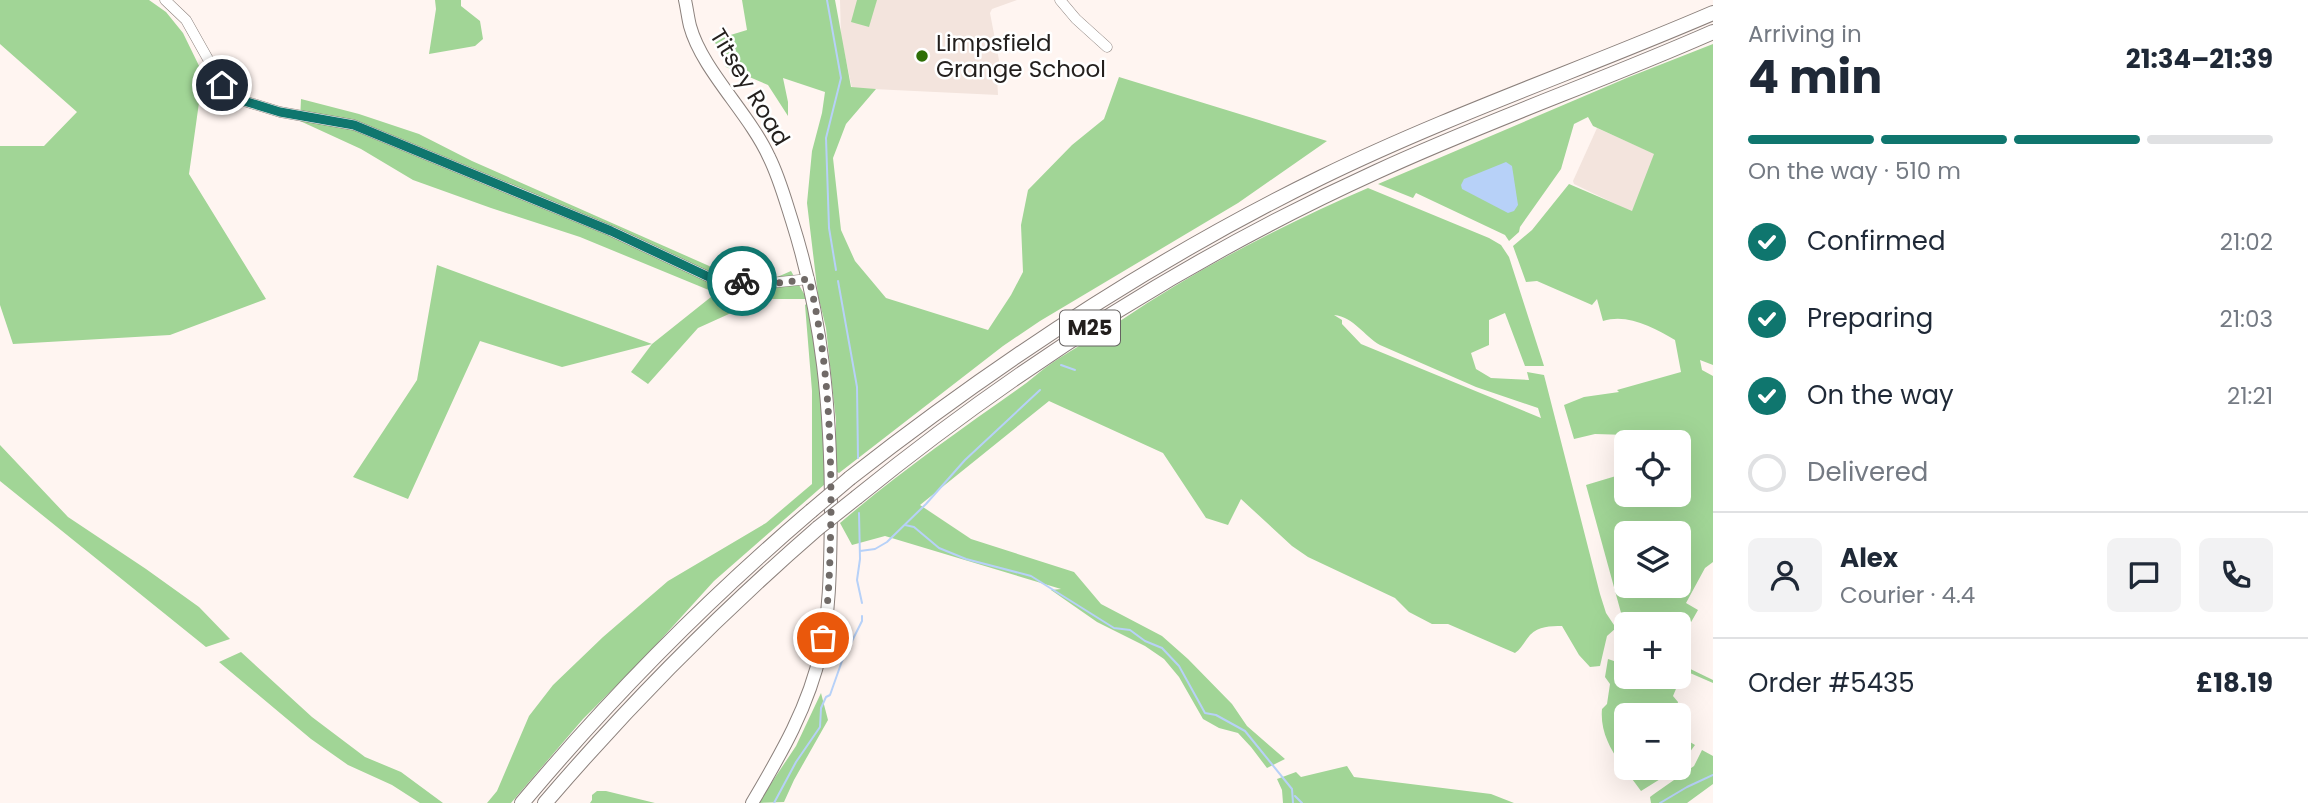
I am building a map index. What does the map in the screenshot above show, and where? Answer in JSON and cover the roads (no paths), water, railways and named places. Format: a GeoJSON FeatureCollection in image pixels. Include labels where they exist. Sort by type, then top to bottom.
{"type":"FeatureCollection","features":[{"type":"Feature","properties":{"kind":"highway","name":"M25"},"geometry":{"type":"LineString","coordinates":[[522,803],[661,651],[811,511],[850,478],[978,382],[1098,302],[1201,241],[1351,163],[1713,13]]}},
{"type":"Feature","properties":{"kind":"highway","name":"M25"},"geometry":{"type":"LineString","coordinates":[[545,803],[685,650],[818,528],[948,425],[1061,346],[1188,268],[1341,188],[1452,138],[1713,32]]}},
{"type":"Feature","properties":{"kind":"main road","name":"Titsey Road"},"geometry":{"type":"LineString","coordinates":[[685,0],[690,28],[699,47],[756,132],[783,192],[809,279],[822,342],[829,416],[829,594],[821,651],[810,690],[787,744],[752,803]]}},
{"type":"Feature","properties":{"kind":"street"},"geometry":{"type":"LineString","coordinates":[[165,0],[186,20],[222,85],[244,101],[280,112],[354,125],[611,231],[711,278],[770,284],[809,279]]}},
{"type":"Feature","properties":{"kind":"street"},"geometry":{"type":"LineString","coordinates":[[1060,0],[1076,19],[1107,47]]}},
{"type":"Feature","properties":{"kind":"water"},"geometry":{"type":"Polygon","coordinates":[[[1506,162],[1512,166],[1518,205],[1514,211],[1508,213],[1462,189],[1464,179],[1506,162]]]}},
{"type":"Feature","properties":{"kind":"waterway"},"geometry":{"type":"LineString","coordinates":[[827,0],[841,78],[826,138],[829,228],[836,270]]}},
{"type":"Feature","properties":{"kind":"waterway"},"geometry":{"type":"LineString","coordinates":[[838,281],[857,387],[858,458]]}},
{"type":"Feature","properties":{"kind":"waterway"},"geometry":{"type":"LineString","coordinates":[[1061,365],[1075,370]]}},
{"type":"Feature","properties":{"kind":"waterway"},"geometry":{"type":"LineString","coordinates":[[860,551],[875,549],[887,542],[965,460],[1040,390]]}},
{"type":"Feature","properties":{"kind":"waterway"},"geometry":{"type":"LineString","coordinates":[[859,513],[860,559],[857,580],[862,603]]}},
{"type":"Feature","properties":{"kind":"waterway"},"geometry":{"type":"LineString","coordinates":[[905,525],[914,527],[939,548],[966,559],[1031,576],[1114,628],[1130,630],[1145,641],[1162,648],[1179,666],[1205,713],[1216,715],[1245,731],[1292,789],[1293,803]]}},
{"type":"Feature","properties":{"kind":"waterway"},"geometry":{"type":"LineString","coordinates":[[774,803],[796,762],[820,727],[821,708],[826,697],[830,695],[862,616]]}},
{"type":"Feature","properties":{"kind":"waterway"},"geometry":{"type":"LineString","coordinates":[[1660,803],[1713,775]]}},
{"type":"Feature","properties":{"kind":"waterway"},"geometry":{"type":"LineString","coordinates":[[1295,796],[1302,803]]}},
{"type":"Feature","properties":{"kind":"place","name":"Limpsfield Grange School"},"geometry":{"type":"Point","coordinates":[922,56]}}]}
